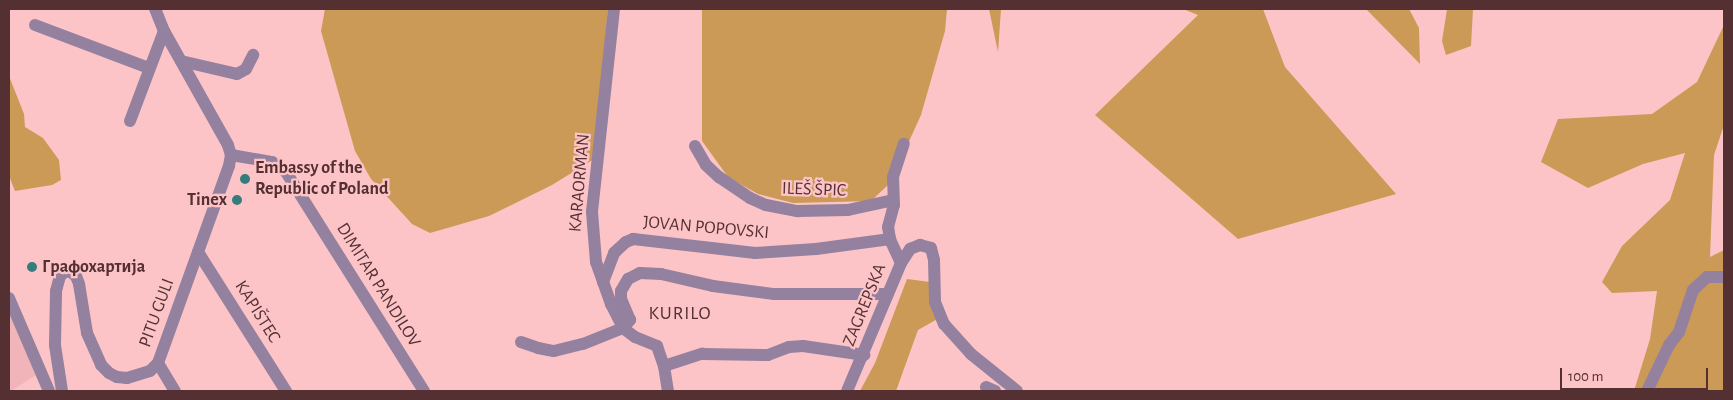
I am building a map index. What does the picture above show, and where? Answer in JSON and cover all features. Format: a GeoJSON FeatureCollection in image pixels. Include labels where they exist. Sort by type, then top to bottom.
{"type":"FeatureCollection","features":[{"type":"Feature","properties":{"kind":"street"},"geometry":{"type":"LineString","coordinates":[[155,9],[164,31],[228,144],[231,154]]}},
{"type":"Feature","properties":{"kind":"street","name":"KARAORMAN"},"geometry":{"type":"LineString","coordinates":[[614,9],[592,212],[592,235],[596,262],[611,304],[623,328]]}},
{"type":"Feature","properties":{"kind":"street"},"geometry":{"type":"LineString","coordinates":[[36,25],[149,68]]}},
{"type":"Feature","properties":{"kind":"street"},"geometry":{"type":"LineString","coordinates":[[130,121],[164,31]]}},
{"type":"Feature","properties":{"kind":"street"},"geometry":{"type":"LineString","coordinates":[[181,60],[237,74],[246,69],[253,55]]}},
{"type":"Feature","properties":{"kind":"street","name":"ZAGREPSKA"},"geometry":{"type":"LineString","coordinates":[[847,391],[864,355],[900,263],[890,239],[888,227],[893,200],[893,177],[904,144]]}},
{"type":"Feature","properties":{"kind":"street","name":"ILEŠ ŠPIC"},"geometry":{"type":"LineString","coordinates":[[695,146],[706,165],[719,177],[750,198],[766,205],[798,211],[848,210],[893,200]]}},
{"type":"Feature","properties":{"kind":"street","name":"PITU GULI"},"geometry":{"type":"LineString","coordinates":[[62,391],[56,358],[55,318],[57,282],[66,271],[76,276],[87,333],[94,354],[109,373],[127,378],[150,371],[158,363],[231,154]]}},
{"type":"Feature","properties":{"kind":"street","name":"DIMITAR PANDILOV"},"geometry":{"type":"LineString","coordinates":[[231,154],[272,162],[286,172],[424,391]]}},
{"type":"Feature","properties":{"kind":"street","name":"JOVAN POPOVSKI"},"geometry":{"type":"LineString","coordinates":[[603,282],[614,253],[626,242],[633,239],[756,253],[816,250],[890,239]]}},
{"type":"Feature","properties":{"kind":"street"},"geometry":{"type":"LineString","coordinates":[[900,263],[910,249],[920,245],[931,248],[934,260],[935,302],[944,324],[971,354],[1017,391]]}},
{"type":"Feature","properties":{"kind":"street","name":"KAPIŠTEC"},"geometry":{"type":"LineString","coordinates":[[198,252],[286,391]]}},
{"type":"Feature","properties":{"kind":"street"},"geometry":{"type":"LineString","coordinates":[[521,342],[554,351],[583,344],[623,328],[630,320],[621,299],[621,291],[628,279],[640,273],[661,274],[713,286],[774,294],[888,294]]}},
{"type":"Feature","properties":{"kind":"street"},"geometry":{"type":"LineString","coordinates":[[1646,391],[1668,345],[1679,332],[1693,290],[1707,277],[1724,277]]}},
{"type":"Feature","properties":{"kind":"street"},"geometry":{"type":"LineString","coordinates":[[9,298],[49,391]]}},
{"type":"Feature","properties":{"kind":"street"},"geometry":{"type":"LineString","coordinates":[[623,328],[635,337],[657,346],[664,366],[668,391]]}},
{"type":"Feature","properties":{"kind":"street"},"geometry":{"type":"LineString","coordinates":[[664,366],[702,354],[768,355],[789,347],[803,346],[864,355]]}},
{"type":"Feature","properties":{"kind":"street"},"geometry":{"type":"LineString","coordinates":[[158,363],[175,391]]}},
{"type":"Feature","properties":{"kind":"shaded area"},"geometry":{"type":"Polygon","coordinates":[[[325,9],[608,9],[594,159],[552,185],[489,216],[430,233],[412,224],[371,179],[355,151],[321,31],[325,9]]]}},
{"type":"Feature","properties":{"kind":"shaded area"},"geometry":{"type":"Polygon","coordinates":[[[702,9],[947,9],[945,31],[921,115],[890,183],[871,201],[793,203],[758,194],[728,177],[702,141],[702,9]]]}},
{"type":"Feature","properties":{"kind":"shaded area"},"geometry":{"type":"Polygon","coordinates":[[[989,9],[1001,9],[998,52],[989,9]]]}},
{"type":"Feature","properties":{"kind":"shaded area"},"geometry":{"type":"Polygon","coordinates":[[[1183,9],[1263,9],[1285,67],[1396,194],[1238,239],[1095,115],[1198,15],[1183,9]]]}},
{"type":"Feature","properties":{"kind":"shaded area"},"geometry":{"type":"Polygon","coordinates":[[[1366,9],[1409,9],[1419,28],[1420,64],[1366,9]]]}},
{"type":"Feature","properties":{"kind":"shaded area"},"geometry":{"type":"Polygon","coordinates":[[[1447,9],[1473,9],[1471,46],[1446,55],[1442,41],[1447,9]]]}},
{"type":"Feature","properties":{"kind":"shaded area"},"geometry":{"type":"Polygon","coordinates":[[[1724,25],[1724,125],[1714,155],[1710,257],[1724,250],[1724,391],[1634,391],[1650,339],[1657,291],[1612,293],[1602,282],[1622,246],[1670,200],[1685,153],[1643,164],[1588,188],[1541,162],[1558,119],[1652,114],[1697,82],[1724,25]]]}},
{"type":"Feature","properties":{"kind":"shaded area"},"geometry":{"type":"Polygon","coordinates":[[[9,76],[24,114],[25,127],[43,138],[59,160],[61,180],[52,185],[15,191],[9,176],[9,76]]]}},
{"type":"Feature","properties":{"kind":"shaded area"},"geometry":{"type":"Polygon","coordinates":[[[907,279],[930,282],[941,317],[918,330],[896,391],[860,391],[875,363],[907,279]]]}},
{"type":"Feature","properties":{"kind":"shaded area"},"geometry":{"type":"Polygon","coordinates":[[[9,309],[36,375],[11,391],[9,391],[9,309]]]}},
{"type":"Feature","properties":{"kind":"place","name":"Embassy of the Republic of Poland"},"geometry":{"type":"Point","coordinates":[245,179]}},
{"type":"Feature","properties":{"kind":"place","name":"Tinex"},"geometry":{"type":"Point","coordinates":[237,200]}},
{"type":"Feature","properties":{"kind":"place","name":"Графохартија"},"geometry":{"type":"Point","coordinates":[32,267]}},
{"type":"Feature","properties":{"kind":"district","name":"KURILO"},"geometry":{"type":"Point","coordinates":[680,314]}}]}
